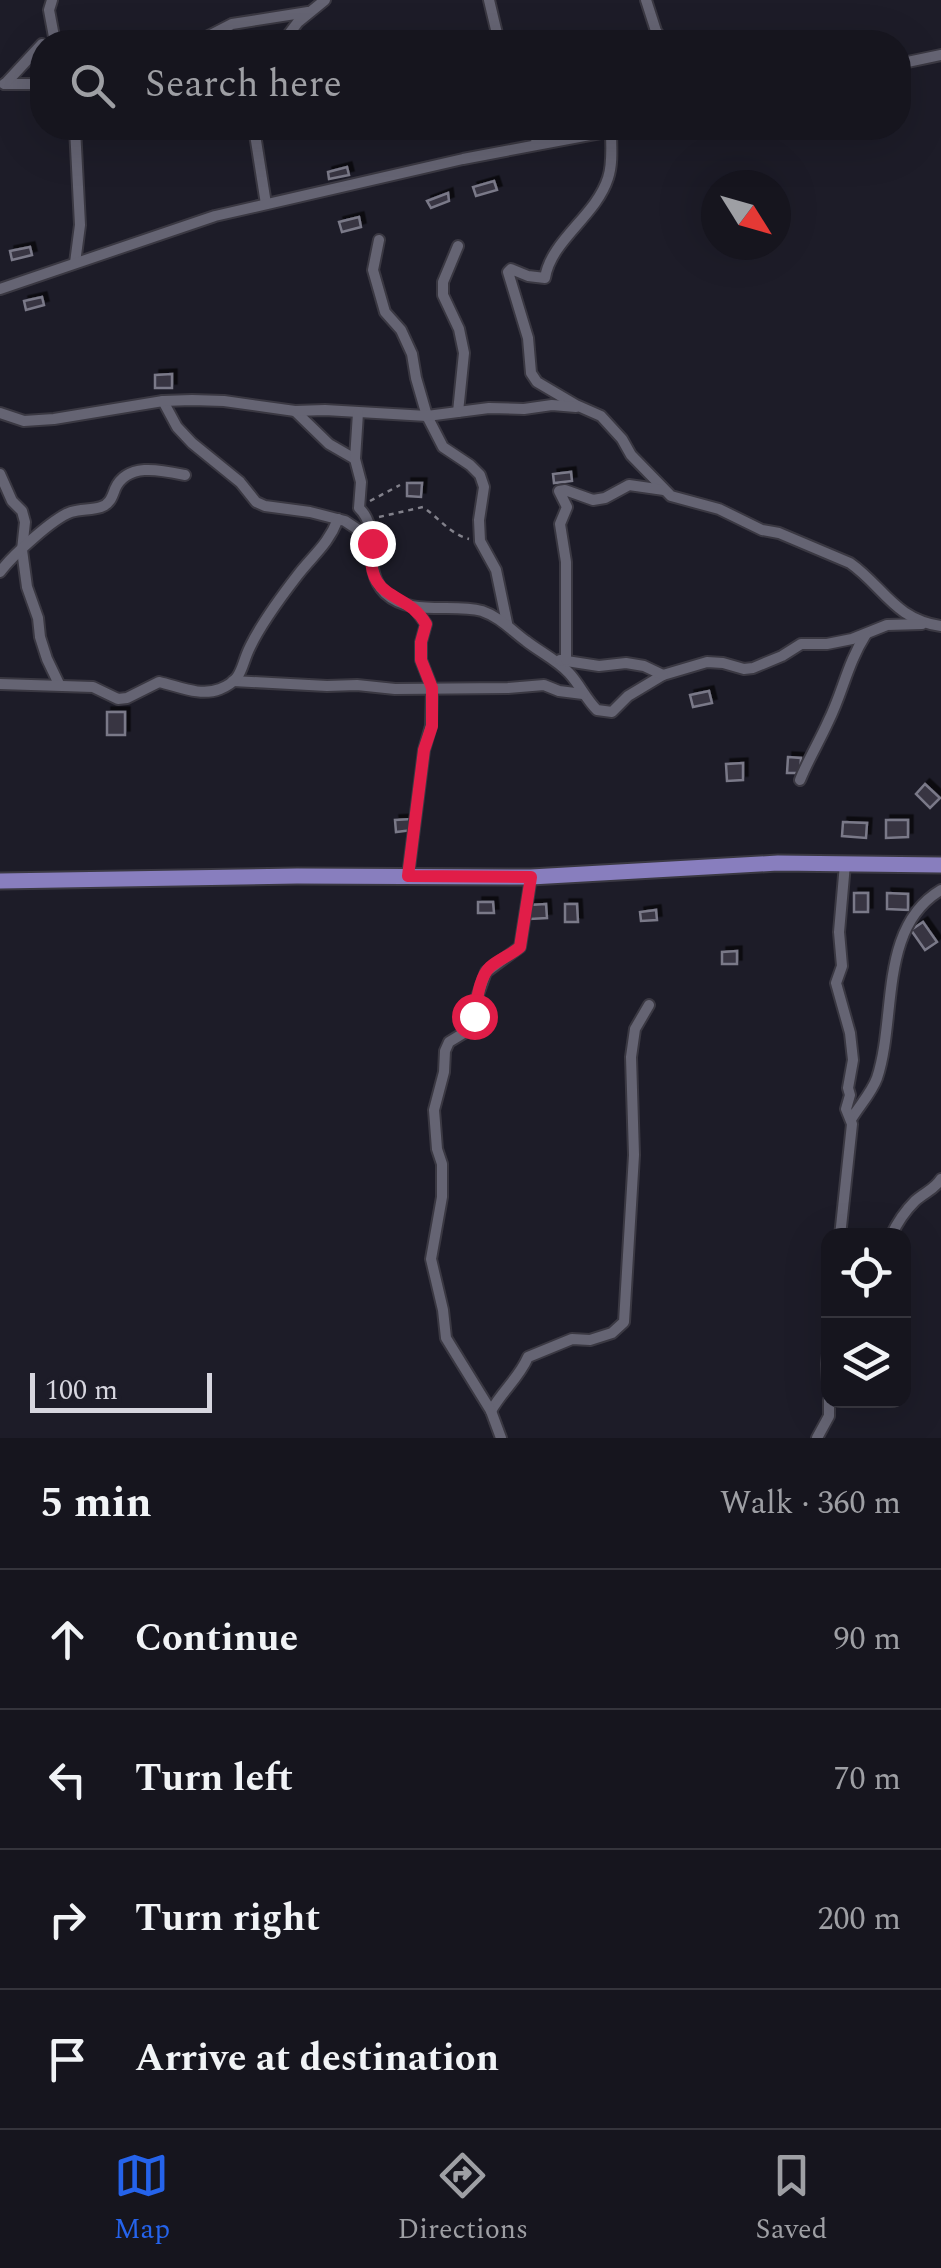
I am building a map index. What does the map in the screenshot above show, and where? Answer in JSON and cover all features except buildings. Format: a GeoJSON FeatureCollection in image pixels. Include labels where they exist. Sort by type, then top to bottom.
{"type":"FeatureCollection","features":[{"type":"Feature","properties":{"kind":"main road"},"geometry":{"type":"LineString","coordinates":[[0,881],[531,877],[778,863],[941,865]]}},
{"type":"Feature","properties":{"kind":"street"},"geometry":{"type":"LineString","coordinates":[[49,30],[52,0]]}},
{"type":"Feature","properties":{"kind":"street"},"geometry":{"type":"LineString","coordinates":[[293,30],[325,0]]}},
{"type":"Feature","properties":{"kind":"street"},"geometry":{"type":"LineString","coordinates":[[490,0],[496,30]]}},
{"type":"Feature","properties":{"kind":"street"},"geometry":{"type":"LineString","coordinates":[[646,0],[655,30]]}},
{"type":"Feature","properties":{"kind":"street"},"geometry":{"type":"LineString","coordinates":[[220,30],[232,24],[308,12]]}},
{"type":"Feature","properties":{"kind":"street"},"geometry":{"type":"LineString","coordinates":[[911,61],[941,55]]}},
{"type":"Feature","properties":{"kind":"street"},"geometry":{"type":"LineString","coordinates":[[3,85],[30,59]]}},
{"type":"Feature","properties":{"kind":"street"},"geometry":{"type":"LineString","coordinates":[[3,85],[30,84]]}},
{"type":"Feature","properties":{"kind":"street"},"geometry":{"type":"LineString","coordinates":[[75,263],[80,225],[76,140]]}},
{"type":"Feature","properties":{"kind":"street"},"geometry":{"type":"LineString","coordinates":[[256,140],[266,204]]}},
{"type":"Feature","properties":{"kind":"street"},"geometry":{"type":"LineString","coordinates":[[537,140],[539,144]]}},
{"type":"Feature","properties":{"kind":"street"},"geometry":{"type":"LineString","coordinates":[[0,289],[214,216],[560,140]]}},
{"type":"Feature","properties":{"kind":"street"},"geometry":{"type":"LineString","coordinates":[[611,140],[608,181],[550,260],[545,278],[512,269],[508,272],[537,382],[602,416],[631,455],[671,496],[719,509],[762,530],[778,532],[850,563],[883,596],[924,624]]}},
{"type":"Feature","properties":{"kind":"street"},"geometry":{"type":"LineString","coordinates":[[379,240],[373,270],[376,282],[385,312],[401,330],[412,354],[427,416],[443,448],[470,465],[484,487],[480,541],[496,570],[506,623]]}},
{"type":"Feature","properties":{"kind":"street"},"geometry":{"type":"LineString","coordinates":[[458,246],[443,282],[442,296],[460,329],[464,353],[458,412]]}},
{"type":"Feature","properties":{"kind":"street"},"geometry":{"type":"LineString","coordinates":[[0,413],[24,421],[54,419],[163,401],[224,401],[295,412],[427,416],[552,405],[587,409]]}},
{"type":"Feature","properties":{"kind":"street"},"geometry":{"type":"LineString","coordinates":[[163,401],[177,427],[240,482],[256,502],[345,521],[372,543]]}},
{"type":"Feature","properties":{"kind":"street"},"geometry":{"type":"LineString","coordinates":[[295,412],[329,444],[355,459]]}},
{"type":"Feature","properties":{"kind":"street"},"geometry":{"type":"LineString","coordinates":[[358,414],[358,508],[366,516],[372,534],[371,565],[384,592],[414,607],[483,612],[560,660],[599,666],[626,663],[644,666],[663,676]]}},
{"type":"Feature","properties":{"kind":"street"},"geometry":{"type":"LineString","coordinates":[[0,572],[13,555],[66,514],[111,501],[120,480],[131,473],[161,470],[185,474]]}},
{"type":"Feature","properties":{"kind":"street"},"geometry":{"type":"LineString","coordinates":[[0,474],[12,501],[22,511],[27,588],[40,637],[59,684]]}},
{"type":"Feature","properties":{"kind":"street"},"geometry":{"type":"LineString","coordinates":[[665,490],[629,485],[606,498],[593,500],[560,491],[567,507],[560,524],[566,562],[560,660],[597,710],[612,712],[628,696],[663,676],[707,662],[744,669],[760,666],[800,644],[827,644],[887,625],[941,626]]}},
{"type":"Feature","properties":{"kind":"street"},"geometry":{"type":"LineString","coordinates":[[0,684],[94,687],[118,699],[159,682],[200,693],[221,689],[240,676],[248,651],[269,616],[298,574],[332,536],[338,520]]}},
{"type":"Feature","properties":{"kind":"street"},"geometry":{"type":"LineString","coordinates":[[408,876],[424,750],[432,726],[432,688],[421,660],[426,624],[414,607]]}},
{"type":"Feature","properties":{"kind":"street"},"geometry":{"type":"LineString","coordinates":[[800,780],[828,723],[854,653],[867,633]]}},
{"type":"Feature","properties":{"kind":"street"},"geometry":{"type":"LineString","coordinates":[[234,681],[394,689],[544,685],[559,692],[582,694]]}},
{"type":"Feature","properties":{"kind":"street"},"geometry":{"type":"LineString","coordinates":[[844,864],[839,932],[842,966],[836,983],[850,1033],[852,1060],[846,1110],[852,1118]]}},
{"type":"Feature","properties":{"kind":"street"},"geometry":{"type":"LineString","coordinates":[[501,1438],[491,1411],[446,1338],[431,1259],[442,1197],[442,1164],[434,1110],[448,1042],[472,1028],[486,972],[520,947],[531,877]]}},
{"type":"Feature","properties":{"kind":"street"},"geometry":{"type":"LineString","coordinates":[[841,1228],[852,1118],[878,1076],[902,940],[914,913],[941,890]]}},
{"type":"Feature","properties":{"kind":"street"},"geometry":{"type":"LineString","coordinates":[[491,1411],[528,1357],[572,1340],[590,1340],[612,1333],[624,1322],[634,1155],[630,1057],[635,1030],[649,1005]]}},
{"type":"Feature","properties":{"kind":"street"},"geometry":{"type":"LineString","coordinates":[[896,1228],[912,1204],[941,1179]]}},
{"type":"Feature","properties":{"kind":"street"},"geometry":{"type":"LineString","coordinates":[[817,1438],[830,1416],[830,1408]]}},
{"type":"Feature","properties":{"kind":"path"},"geometry":{"type":"LineString","coordinates":[[366,516],[381,517],[423,508],[463,538],[480,541]]}},
{"type":"Feature","properties":{"kind":"route"},"geometry":{"type":"LineString","coordinates":[[372,543],[371,565],[384,592],[414,607],[426,624],[421,660],[432,688],[432,726],[424,750],[408,876],[531,877],[520,947],[486,972],[474,1016]]}}]}
